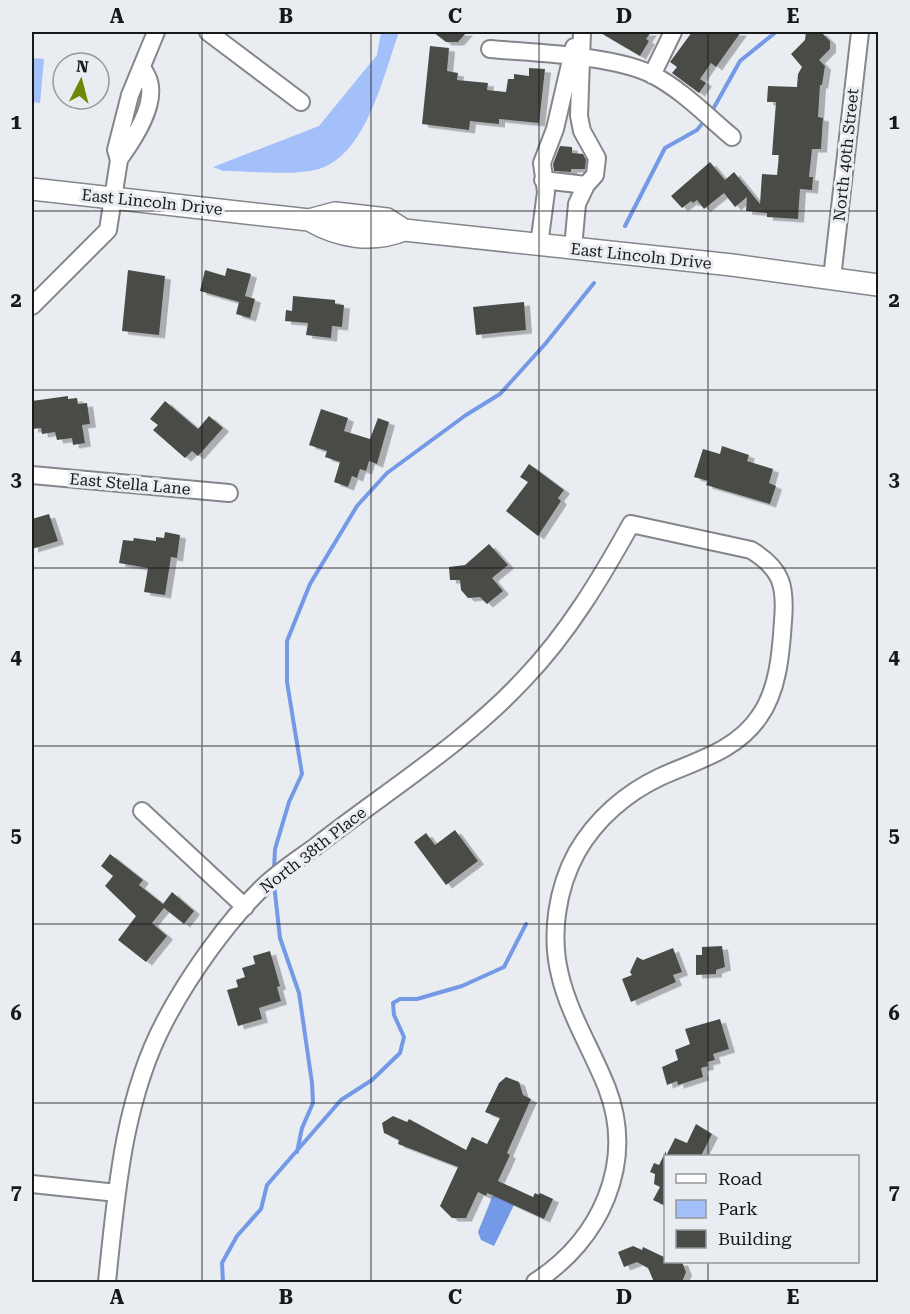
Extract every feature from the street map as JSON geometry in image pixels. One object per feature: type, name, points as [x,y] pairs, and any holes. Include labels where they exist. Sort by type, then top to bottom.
[{"type":"main road","name":"East Lincoln Drive","points":[[32,189],[309,219],[331,232],[384,238],[404,230],[879,285]]},
{"type":"street","points":[[32,306],[108,230],[118,167],[116,150],[130,95],[143,69],[156,32]]},
{"type":"street","points":[[208,32],[301,102]]},
{"type":"street","points":[[539,245],[546,192],[542,163],[576,57],[581,32]]},
{"type":"street","points":[[652,75],[673,32]]},
{"type":"street","name":"North 40th Street","points":[[832,278],[860,32]]},
{"type":"street","points":[[490,49],[576,57],[652,75],[692,103],[726,132]]},
{"type":"street","points":[[573,248],[577,204],[586,185],[595,175],[597,158],[582,131],[576,57]]},
{"type":"street","points":[[118,167],[139,124],[158,113],[160,97],[150,84],[143,69]]},
{"type":"street","points":[[543,180],[586,185]]},
{"type":"street","name":"East Stella Lane","points":[[32,475],[229,493]]},
{"type":"street","name":"North 38th Place","points":[[107,1282],[117,1193],[138,1087],[165,1020],[197,971],[262,888],[432,759],[525,679],[554,644],[599,581],[631,524],[751,550],[768,560],[779,574],[785,597],[782,637],[771,695],[759,717],[721,751],[629,794],[604,816],[577,852],[562,887],[556,929],[559,974],[608,1090],[616,1122],[618,1148],[608,1197],[592,1229],[573,1251],[535,1282]]},
{"type":"street","points":[[142,811],[245,908]]},
{"type":"street","points":[[32,1184],[117,1193]]},
{"type":"green space","points":[[381,32],[399,32],[369,115],[358,136],[345,153],[329,165],[310,171],[278,173],[223,171],[213,167],[319,126],[377,55]]},
{"type":"green space","points":[[32,58],[44,59],[40,103],[32,102]]},
{"type":"shaded area","points":[[493,1195],[514,1205],[494,1246],[481,1240],[478,1232]]},
{"type":"building","points":[[433,32],[467,32],[458,42],[446,42]]},
{"type":"building","points":[[599,32],[651,32],[646,39],[649,41],[640,56]]},
{"type":"building","points":[[692,32],[741,32],[716,67],[711,63],[700,79],[706,83],[699,93],[672,73],[677,67],[670,62]]},
{"type":"building","points":[[806,32],[821,32],[830,41],[830,49],[819,60],[825,66],[822,85],[820,85],[818,117],[823,118],[821,149],[812,149],[809,177],[813,177],[812,190],[800,189],[798,219],[767,217],[767,213],[746,211],[747,197],[735,207],[724,193],[704,209],[697,200],[693,203],[691,201],[682,208],[671,196],[710,162],[725,180],[734,172],[760,204],[762,174],[777,175],[779,155],[772,155],[776,102],[767,102],[768,86],[797,87],[798,74],[802,67],[791,54],[805,40]]},
{"type":"building","points":[[430,46],[449,48],[447,71],[458,73],[457,80],[488,83],[487,90],[506,92],[508,79],[514,79],[514,74],[529,76],[529,68],[545,69],[539,123],[499,119],[499,124],[470,121],[469,130],[422,124]]},
{"type":"building","points":[[560,146],[572,147],[572,153],[583,154],[586,160],[585,169],[571,169],[571,172],[554,171],[553,164]]},
{"type":"building","points":[[227,268],[251,274],[245,296],[255,299],[250,318],[236,314],[239,302],[200,291],[205,270],[225,276]]},
{"type":"building","points":[[128,270],[165,276],[159,335],[122,331]]},
{"type":"building","points":[[293,296],[335,300],[335,304],[344,305],[342,327],[332,326],[331,338],[306,335],[308,323],[285,321],[286,310],[292,311]]},
{"type":"building","points":[[524,302],[526,330],[476,335],[473,307]]},
{"type":"building","points":[[68,396],[68,399],[77,398],[78,404],[87,403],[90,424],[82,425],[85,443],[73,445],[72,438],[57,440],[55,432],[42,434],[41,428],[32,429],[32,401]]},
{"type":"building","points":[[165,401],[198,429],[209,416],[223,428],[198,456],[192,451],[185,458],[153,430],[158,425],[150,419]]},
{"type":"building","points":[[321,409],[348,418],[344,431],[370,439],[378,418],[389,422],[377,464],[369,461],[366,471],[360,469],[357,478],[352,476],[348,487],[334,482],[340,462],[325,457],[327,451],[309,445]]},
{"type":"building","points":[[722,446],[749,455],[747,461],[773,469],[769,483],[776,486],[770,504],[706,485],[708,481],[694,477],[703,449],[720,454]]},
{"type":"building","points":[[529,464],[564,490],[558,498],[561,501],[538,536],[506,511],[528,482],[520,477]]},
{"type":"building","points":[[49,514],[58,541],[32,549],[32,519]]},
{"type":"building","points":[[165,532],[180,535],[177,558],[171,557],[165,595],[144,592],[148,568],[119,563],[123,540],[133,541],[134,538],[156,541],[156,537],[164,538]]},
{"type":"building","points":[[489,544],[508,565],[492,578],[503,591],[487,604],[480,597],[468,598],[461,590],[460,580],[450,580],[449,567],[465,565]]},
{"type":"building","points":[[455,830],[478,861],[446,885],[414,842],[426,833],[435,845]]},
{"type":"building","points":[[110,854],[143,880],[139,885],[163,904],[172,892],[194,911],[184,924],[164,908],[152,923],[167,936],[146,962],[118,940],[136,916],[105,886],[113,876],[101,866]]},
{"type":"building","points":[[722,946],[725,967],[716,970],[716,974],[696,975],[696,955],[702,955],[702,947]]},
{"type":"building","points":[[673,948],[682,972],[673,975],[676,982],[631,1002],[622,979],[632,975],[630,972],[637,957],[643,960]]},
{"type":"building","points":[[270,951],[280,986],[277,987],[281,1001],[259,1008],[262,1019],[238,1026],[227,990],[238,987],[236,980],[245,977],[242,968],[255,964],[253,956]]},
{"type":"building","points":[[720,1019],[729,1049],[713,1054],[715,1060],[707,1062],[708,1066],[701,1068],[703,1077],[678,1085],[677,1081],[667,1085],[662,1067],[678,1060],[675,1050],[690,1044],[685,1029]]},
{"type":"building","points":[[506,1077],[519,1082],[523,1095],[531,1099],[507,1153],[510,1155],[498,1181],[533,1197],[535,1193],[539,1195],[540,1193],[553,1199],[544,1219],[492,1195],[487,1193],[486,1196],[478,1192],[466,1218],[452,1218],[440,1206],[458,1167],[398,1144],[399,1140],[384,1133],[382,1123],[393,1116],[407,1122],[409,1119],[466,1150],[472,1137],[487,1144],[500,1118],[485,1112],[499,1083]]},
{"type":"building","points":[[696,1124],[712,1134],[702,1155],[666,1155],[675,1138],[687,1143]]},
{"type":"building","points":[[664,1155],[664,1205],[653,1200],[660,1187],[654,1184],[655,1174],[650,1172],[654,1163],[659,1165]]},
{"type":"building","points":[[633,1246],[642,1250],[643,1247],[664,1257],[664,1263],[682,1263],[686,1272],[682,1282],[654,1282],[648,1268],[637,1262],[624,1267],[618,1252]]},
{"type":"waterway","points":[[712,111],[740,61],[776,32]]},
{"type":"waterway","points":[[625,226],[665,148],[697,130],[705,120]]},
{"type":"waterway","points":[[274,870],[275,849],[289,802],[302,774],[287,682],[287,641],[310,584],[357,506],[387,473],[466,415],[500,394],[546,343],[594,283]]},
{"type":"waterway","points":[[274,884],[280,938],[299,993],[312,1083],[313,1103],[302,1128],[297,1152]]},
{"type":"waterway","points":[[223,1282],[222,1263],[237,1236],[261,1209],[267,1185],[341,1100],[372,1080],[400,1053],[404,1037],[394,1015],[393,1003],[400,999],[417,999],[462,986],[504,967],[526,924]]}]
